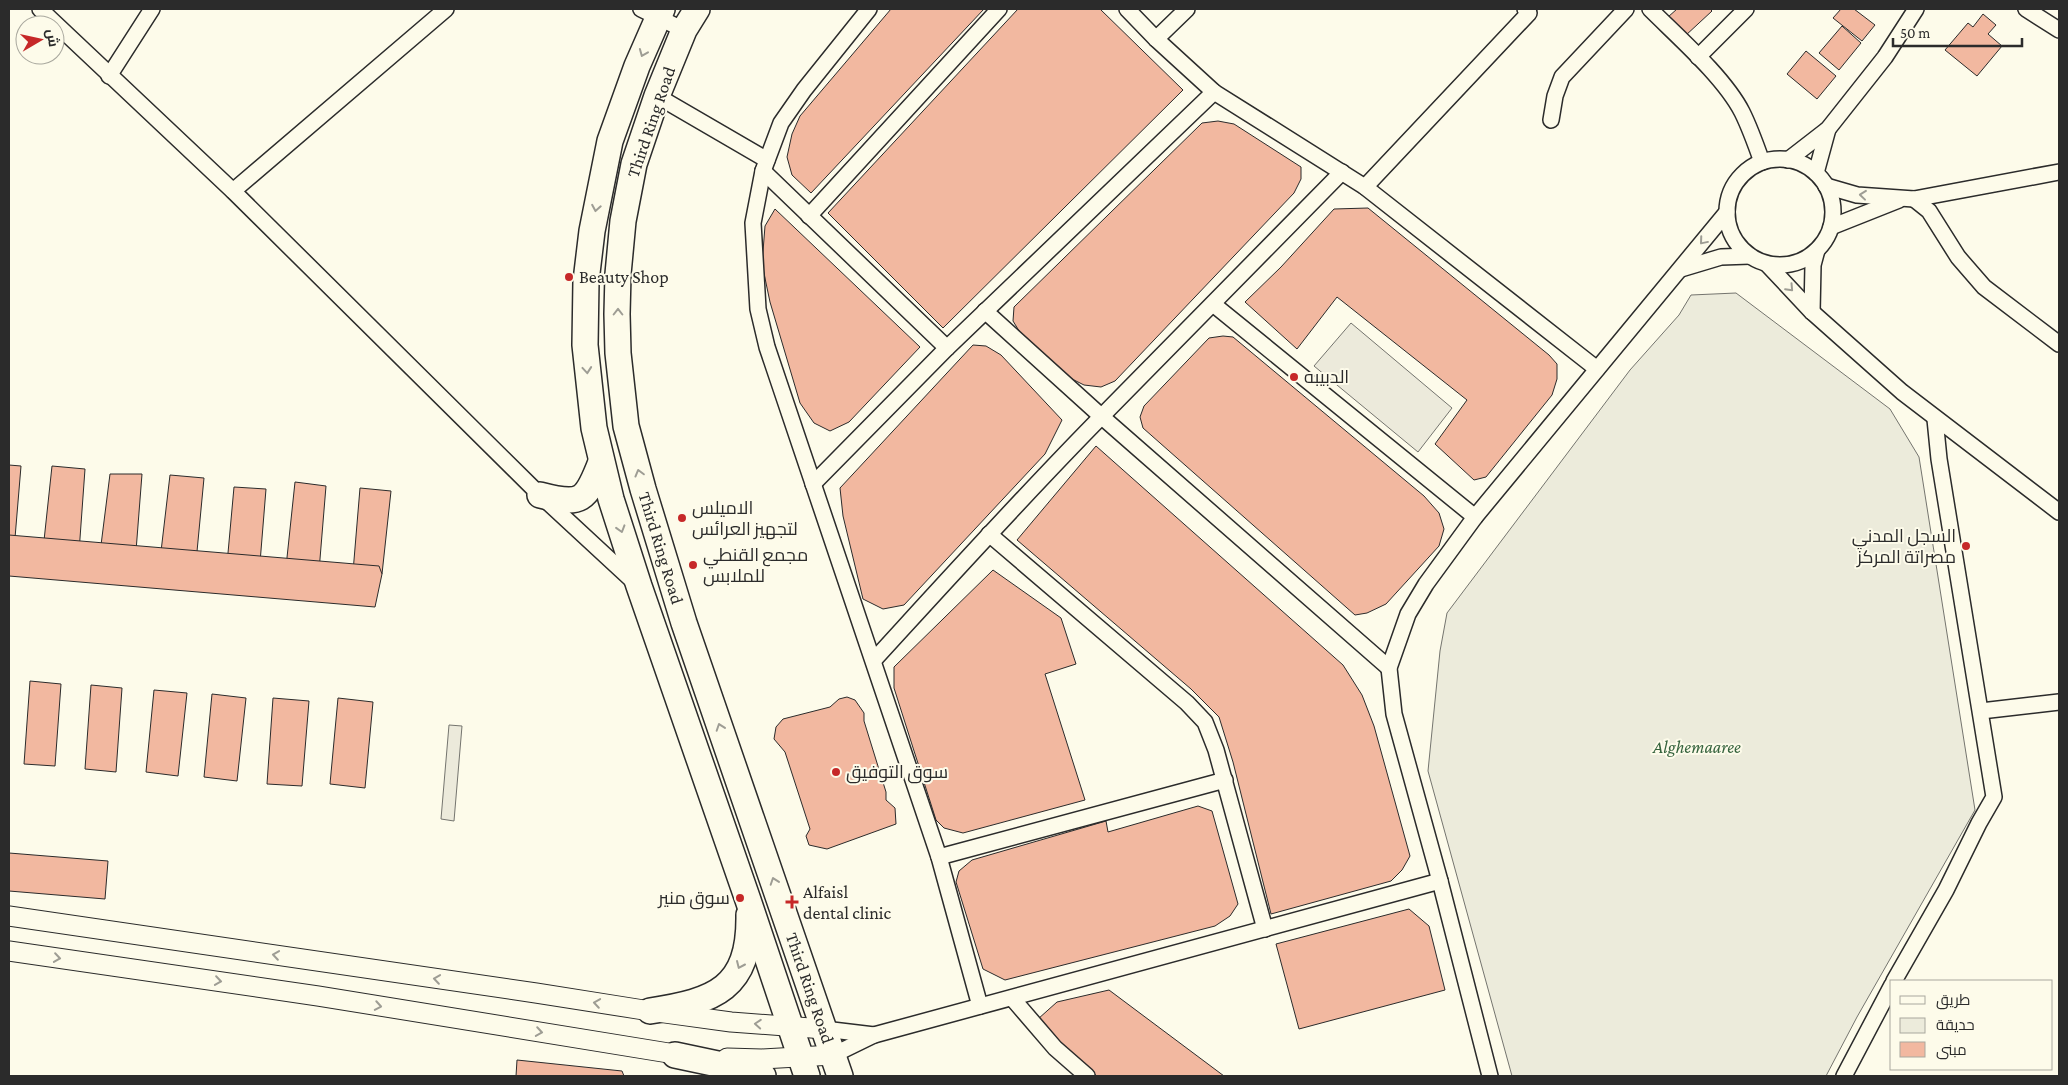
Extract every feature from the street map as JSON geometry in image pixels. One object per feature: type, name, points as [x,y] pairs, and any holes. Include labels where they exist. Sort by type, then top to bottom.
[{"type":"main road","name":"Third Ring Road","points":[[697,9],[684,30],[657,96],[634,164],[623,221],[618,274],[618,353],[626,426],[684,623],[836,1065]]},
{"type":"main road","name":"Third Ring Road","points":[[654,11],[610,141],[592,231],[586,281],[585,345],[594,428],[601,462],[639,586],[791,1026],[803,1067]]},
{"type":"main road","points":[[540,495],[576,500],[582,498],[591,488],[601,462]]},
{"type":"main road","points":[[650,1011],[683,1006],[704,1000],[719,992],[732,981],[742,965],[747,946],[749,926],[748,900]]},
{"type":"main road","points":[[675,1055],[746,1070],[763,1076]]},
{"type":"street","points":[[40,9],[109,76],[233,190],[540,495],[639,586]]},
{"type":"street","points":[[109,76],[152,9]]},
{"type":"street","points":[[233,190],[446,9]]},
{"type":"street","points":[[869,9],[804,90],[781,123],[765,165],[752,222],[758,309],[767,347],[939,857],[980,1006]]},
{"type":"street","points":[[809,216],[999,9]]},
{"type":"street","points":[[1127,9],[1156,39],[1214,92],[1365,187],[1597,369]]},
{"type":"street","points":[[1156,39],[1187,9]]},
{"type":"street","points":[[1551,120],[1555,96],[1562,77],[1626,9]]},
{"type":"street","points":[[1650,9],[1698,57],[1741,110],[1762,162]]},
{"type":"street","points":[[1698,57],[1746,9]]},
{"type":"street","points":[[1788,160],[1828,129],[1885,57],[1916,9]]},
{"type":"street","points":[[2026,9],[2059,30]]},
{"type":"street","points":[[1365,187],[1529,10]]},
{"type":"street","points":[[654,11],[684,30]]},
{"type":"street","points":[[813,484],[947,348],[1214,92]]},
{"type":"street","points":[[657,96],[765,165],[809,216],[947,348]]},
{"type":"street","points":[[1816,173],[1828,129]]},
{"type":"street","points":[[1812,312],[1813,265],[1817,250],[1831,227],[1832,201],[1826,186],[1816,173],[1802,164],[1776,159],[1762,162],[1748,170],[1736,181],[1729,196],[1727,212],[1729,228],[1737,244],[1750,256],[1767,264],[1812,312],[1859,355],[1935,419],[2059,512]]},
{"type":"street","points":[[874,660],[989,534],[1101,416],[1342,172]]},
{"type":"street","points":[[1826,186],[1857,195],[1908,198],[2056,176]]},
{"type":"street","points":[[1831,227],[1908,198]]},
{"type":"street","points":[[1908,198],[1929,211],[1958,257],[1984,287],[2059,344]]},
{"type":"street","points":[[1490,1076],[1394,714],[1390,668],[1408,614],[1426,584],[1475,516],[1727,212]]},
{"type":"street","points":[[1767,264],[1785,265],[1802,260],[1817,250]]},
{"type":"street","points":[[1679,269],[1721,257],[1750,256]]},
{"type":"street","points":[[1213,304],[1475,516]]},
{"type":"street","points":[[985,311],[1101,416],[1390,668]]},
{"type":"street","points":[[1895,980],[1946,890],[1994,797],[1938,459],[1935,419]]},
{"type":"street","points":[[989,534],[1205,722],[1225,780],[1265,929]]},
{"type":"street","points":[[1981,711],[2059,702]]},
{"type":"street","points":[[939,857],[1225,780]]},
{"type":"street","points":[[9,916],[650,1011],[731,1022],[874,1035],[1440,882]]},
{"type":"street","points":[[9,951],[318,996],[675,1055],[762,1059],[803,1067],[836,1065],[874,1035]]},
{"type":"street","points":[[1844,1076],[1890,989]]},
{"type":"street","points":[[1012,998],[1055,1048],[1087,1076]]},
{"type":"green space","name":"Alghemaaree","points":[[1736,293],[1890,409],[1919,457],[1975,810],[1857,1017],[1826,1076],[1512,1076],[1428,771],[1440,651],[1447,613],[1630,370],[1679,315],[1691,295]]},
{"type":"shaded area","points":[[1351,323],[1452,408],[1418,452],[1314,366]]},
{"type":"shaded area","points":[[449,725],[462,726],[454,821],[441,819]]},
{"type":"building","points":[[891,9],[984,9],[811,193],[792,175],[787,157],[792,134],[800,116]]},
{"type":"building","points":[[1018,9],[1100,9],[1183,90],[943,328],[828,213]]},
{"type":"building","points":[[1677,9],[1710,9],[1712,11],[1685,36],[1668,17]]},
{"type":"building","points":[[1841,9],[1854,9],[1875,25],[1862,41],[1833,18]]},
{"type":"building","points":[[1983,14],[1996,25],[1988,34],[2002,46],[1977,76],[1945,50],[1968,23],[1973,27]]},
{"type":"building","points":[[1842,26],[1861,43],[1839,70],[1819,53]]},
{"type":"building","points":[[1806,51],[1836,76],[1817,99],[1787,74]]},
{"type":"building","points":[[1218,121],[1234,124],[1301,167],[1301,179],[1294,193],[1115,381],[1101,387],[1084,385],[1072,379],[1021,334],[1013,321],[1014,307],[1202,123]]},
{"type":"building","points":[[1368,208],[1549,355],[1557,364],[1557,379],[1552,395],[1486,477],[1474,480],[1435,444],[1467,400],[1337,297],[1297,349],[1245,302],[1281,267],[1334,209]]},
{"type":"building","points":[[775,209],[920,347],[849,422],[830,431],[814,423],[800,403],[770,302],[762,264],[765,226]]},
{"type":"building","points":[[1233,337],[1424,496],[1439,513],[1444,529],[1439,546],[1386,604],[1367,613],[1355,615],[1143,428],[1140,417],[1144,406],[1209,338]]},
{"type":"building","points":[[973,345],[986,346],[1001,355],[1062,420],[1045,454],[904,605],[883,609],[863,599],[843,516],[840,488]]},
{"type":"building","points":[[1096,446],[1343,665],[1362,695],[1374,726],[1410,856],[1402,870],[1391,881],[1271,914],[1233,762],[1219,717],[1191,689],[1017,540]]},
{"type":"building","points":[[9,465],[21,466],[14,550],[9,549]]},
{"type":"building","points":[[52,466],[85,469],[79,552],[43,550]]},
{"type":"building","points":[[110,474],[142,474],[135,564],[99,561]]},
{"type":"building","points":[[170,475],[204,478],[196,562],[160,560]]},
{"type":"building","points":[[295,482],[326,486],[319,571],[286,567]]},
{"type":"building","points":[[234,487],[266,489],[259,575],[226,575]]},
{"type":"building","points":[[360,488],[391,491],[382,574],[353,572]]},
{"type":"building","points":[[9,535],[379,566],[382,574],[375,607],[9,576]]},
{"type":"building","points":[[993,570],[1061,618],[1076,664],[1045,674],[1085,800],[963,833],[944,828],[936,820],[894,688],[894,667]]},
{"type":"building","points":[[30,681],[61,684],[55,766],[24,764]]},
{"type":"building","points":[[91,685],[122,688],[116,772],[85,769]]},
{"type":"building","points":[[154,690],[187,693],[178,776],[146,772]]},
{"type":"building","points":[[212,694],[246,698],[237,781],[204,777]]},
{"type":"building","name":"سوق التوفيق","points":[[847,697],[855,700],[864,713],[864,721],[886,792],[886,800],[895,808],[896,824],[827,849],[809,845],[806,836],[810,829],[785,752],[774,739],[776,727],[783,719],[830,707],[839,699]]},
{"type":"building","points":[[273,698],[309,701],[302,786],[267,784]]},
{"type":"building","points":[[338,698],[373,702],[365,788],[330,784]]},
{"type":"building","points":[[1198,806],[1212,811],[1238,904],[1230,916],[1215,926],[1005,980],[983,969],[956,882],[959,871],[972,860],[1106,821],[1108,832]]},
{"type":"building","points":[[9,853],[108,861],[105,899],[9,891]]},
{"type":"building","points":[[1409,909],[1429,926],[1445,990],[1299,1029],[1276,944]]},
{"type":"building","points":[[1109,990],[1224,1076],[1097,1076],[1084,1067],[1038,1019],[1057,1002]]},
{"type":"building","points":[[517,1060],[622,1071],[624,1076],[516,1076]]},
{"type":"place","name":"Beauty Shop","points":[[569,277]]},
{"type":"place","name":"الدبيبه","points":[[1294,377]]},
{"type":"place","name":"الاميلس لتجهيز العرائس","points":[[682,518]]},
{"type":"place","name":"السجل المدني مصراتة المركز","points":[[1966,546]]},
{"type":"place","name":"مجمع القنطي للملابس","points":[[693,565]]},
{"type":"place","name":"سوق التوفيق","points":[[836,772]]},
{"type":"place","name":"سوق منير","points":[[740,898]]},
{"type":"place","name":"Alfaisl dental clinic","points":[[792,902]]}]
